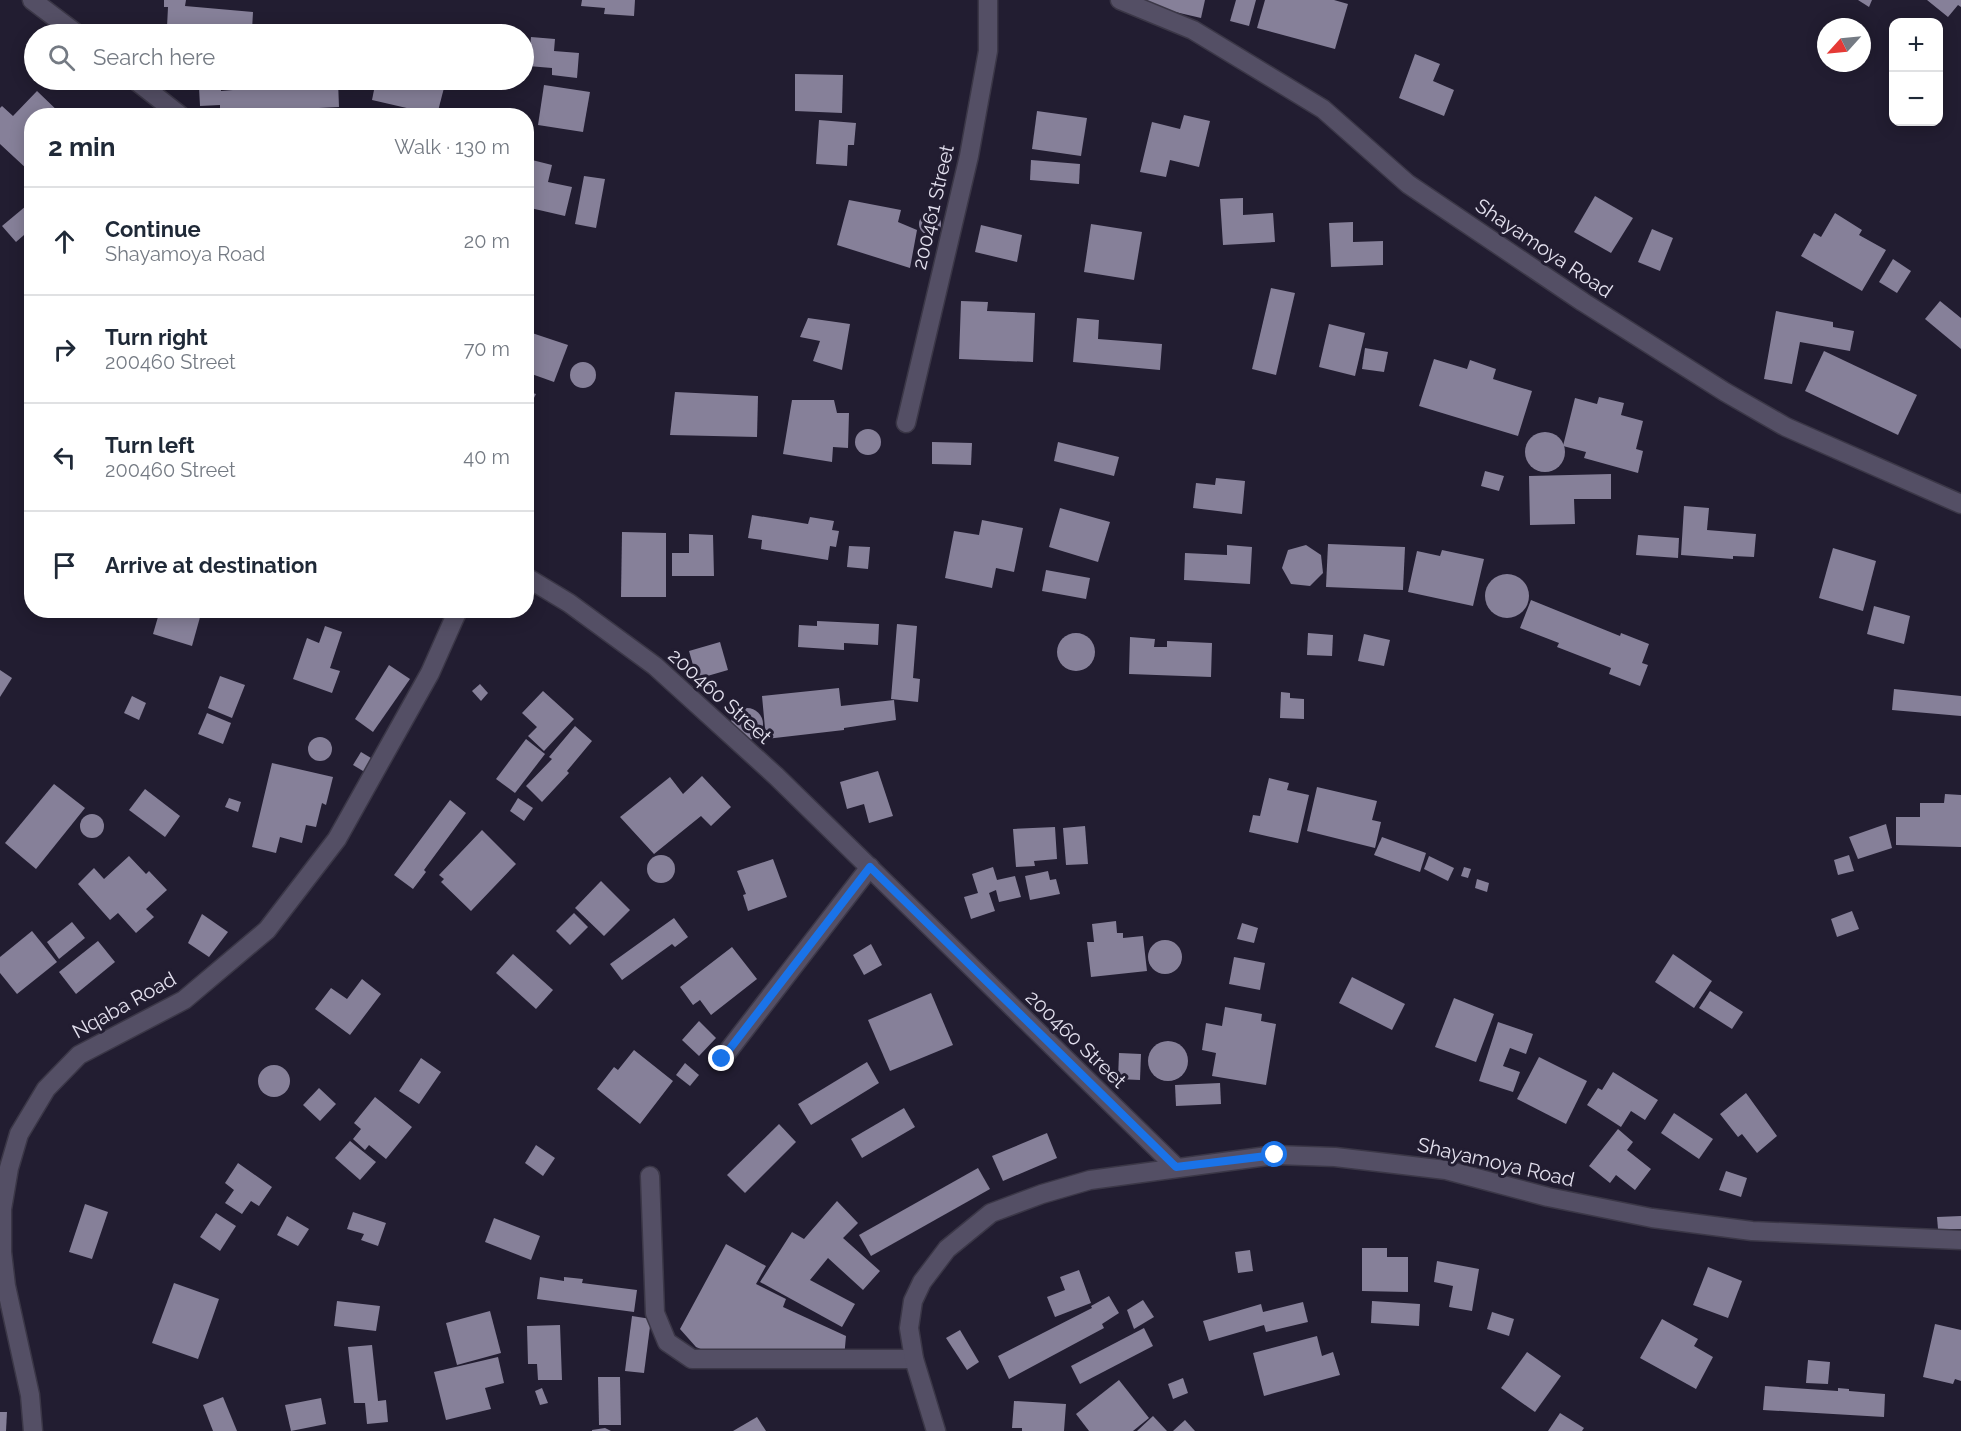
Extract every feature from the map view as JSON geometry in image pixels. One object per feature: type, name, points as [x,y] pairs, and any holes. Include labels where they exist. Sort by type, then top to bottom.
[{"type":"street","points":[[32,0],[63,24]]},
{"type":"street","name":"200461 Street","points":[[906,423],[969,156],[988,51],[988,0]]},
{"type":"street","name":"Shayamoya Road","points":[[1120,0],[1193,30],[1323,109],[1408,184],[1583,302],[1725,392],[1786,427],[1961,504]]},
{"type":"street","points":[[148,90],[171,108]]},
{"type":"street","name":"200460 Street","points":[[534,582],[569,603],[655,666],[776,776],[1176,1167]]},
{"type":"street","name":"Nqaba Road","points":[[33,1431],[30,1395],[6,1286],[2,1252],[1,1209],[19,1134],[46,1089],[79,1055],[184,1000],[267,930],[337,839],[430,673],[454,618]]},
{"type":"street","points":[[722,1059],[870,867]]},
{"type":"street","name":"Shayamoya Road","points":[[936,1431],[914,1359],[909,1328],[912,1301],[935,1261],[974,1225],[991,1214],[1071,1186],[1176,1167],[1275,1155],[1335,1157],[1446,1170],[1548,1197],[1652,1218],[1752,1231],[1961,1240]]},
{"type":"street","points":[[650,1176],[655,1313],[667,1341],[692,1359],[914,1359]]},
{"type":"building","points":[[164,0],[186,0],[185,6],[253,12],[252,24],[167,24],[168,7],[164,7]]},
{"type":"building","points":[[582,0],[635,0],[634,16],[604,14],[605,8],[581,6]]},
{"type":"building","points":[[1137,0],[1205,0],[1201,18],[1137,3]]},
{"type":"building","points":[[1236,0],[1256,0],[1249,26],[1230,21]]},
{"type":"building","points":[[1265,0],[1334,0],[1348,4],[1335,49],[1257,28]]},
{"type":"building","points":[[1858,0],[1872,0],[1869,7]]},
{"type":"building","points":[[1927,0],[1961,0],[1961,7],[1958,5],[1948,17]]},
{"type":"building","points":[[534,37],[555,39],[554,51],[579,53],[577,78],[552,75],[552,68],[534,66]]},
{"type":"building","points":[[1415,54],[1440,64],[1433,81],[1454,90],[1444,116],[1399,98]]},
{"type":"building","points":[[795,74],[843,75],[842,113],[795,111]]},
{"type":"building","points":[[544,85],[590,92],[583,132],[538,125]]},
{"type":"building","points":[[199,90],[338,90],[339,107],[220,108],[220,105],[200,106]]},
{"type":"building","points":[[374,90],[443,90],[439,108],[407,108],[372,100]]},
{"type":"building","points":[[37,91],[55,108],[24,108],[24,166],[0,144],[0,108],[2,106],[13,116]]},
{"type":"building","points":[[1037,111],[1087,118],[1081,156],[1032,149]]},
{"type":"building","points":[[1184,115],[1210,121],[1199,167],[1170,160],[1166,177],[1140,172],[1152,122],[1180,129]]},
{"type":"building","points":[[819,120],[856,123],[854,145],[848,145],[847,166],[816,164]]},
{"type":"building","points":[[534,160],[552,165],[548,182],[572,187],[565,216],[534,209]]},
{"type":"building","points":[[1031,160],[1080,164],[1079,184],[1030,180]]},
{"type":"building","points":[[584,176],[605,179],[596,228],[575,224]]},
{"type":"building","points":[[1595,196],[1633,218],[1611,253],[1574,232]]},
{"type":"building","points":[[1243,198],[1243,215],[1273,213],[1275,242],[1223,245],[1220,199]]},
{"type":"building","points":[[849,200],[901,210],[898,222],[917,230],[910,268],[837,245]]},
{"type":"building","points":[[24,208],[24,235],[16,242],[2,226]]},
{"type":"building","points":[[926,213],[934,213],[941,220],[941,228],[934,235],[926,235],[919,228],[919,220]]},
{"type":"building","points":[[1835,213],[1862,230],[1859,235],[1886,250],[1862,291],[1801,256],[1814,233],[1821,237]]},
{"type":"building","points":[[1353,222],[1353,242],[1383,241],[1383,265],[1331,267],[1329,223]]},
{"type":"building","points":[[1091,224],[1142,232],[1134,280],[1084,272]]},
{"type":"building","points":[[981,225],[1022,235],[1017,262],[975,252]]},
{"type":"building","points":[[1652,229],[1673,238],[1660,271],[1638,262]]},
{"type":"building","points":[[1893,259],[1911,271],[1897,293],[1879,282]]},
{"type":"building","points":[[1271,288],[1295,293],[1276,375],[1252,369]]},
{"type":"building","points":[[961,301],[988,302],[987,311],[1035,313],[1033,362],[959,359]]},
{"type":"building","points":[[1940,301],[1961,318],[1961,349],[1925,319]]},
{"type":"building","points":[[1776,311],[1833,322],[1833,327],[1854,331],[1850,351],[1800,342],[1792,384],[1764,379]]},
{"type":"building","points":[[808,318],[850,324],[842,370],[813,361],[820,341],[800,337]]},
{"type":"building","points":[[1077,318],[1099,320],[1098,339],[1162,344],[1160,370],[1073,362]]},
{"type":"building","points":[[1329,324],[1365,333],[1355,376],[1319,367]]},
{"type":"building","points":[[534,334],[568,345],[554,382],[534,375]]},
{"type":"building","points":[[1365,348],[1388,352],[1384,372],[1362,369]]},
{"type":"building","points":[[1824,351],[1917,395],[1898,435],[1805,391]]},
{"type":"building","points":[[1434,359],[1467,369],[1470,360],[1496,369],[1493,379],[1532,391],[1518,436],[1419,406]]},
{"type":"building","points":[[583,362],[592,366],[596,375],[592,384],[583,388],[574,384],[570,375],[574,366]]},
{"type":"building","points":[[675,392],[758,396],[757,437],[670,435]]},
{"type":"building","points":[[1599,397],[1624,403],[1621,415],[1643,421],[1636,449],[1643,451],[1638,473],[1584,458],[1586,452],[1563,446],[1575,398],[1597,404]]},
{"type":"building","points":[[792,400],[834,400],[837,413],[849,413],[848,448],[833,447],[832,462],[783,454]]},
{"type":"building","points":[[868,429],[878,432],[881,442],[878,452],[868,455],[858,452],[855,442],[858,432]]},
{"type":"building","points":[[1545,432],[1559,438],[1565,452],[1559,466],[1545,472],[1531,466],[1525,452],[1531,438]]},
{"type":"building","points":[[932,442],[972,443],[971,465],[932,464]]},
{"type":"building","points":[[1058,442],[1119,457],[1114,476],[1054,461]]},
{"type":"building","points":[[1485,471],[1504,476],[1499,491],[1481,486]]},
{"type":"building","points":[[1611,474],[1611,499],[1574,499],[1575,524],[1530,525],[1529,476]]},
{"type":"building","points":[[1216,478],[1245,481],[1242,514],[1193,508],[1196,483],[1215,485]]},
{"type":"building","points":[[1684,506],[1709,508],[1707,530],[1756,534],[1754,557],[1733,556],[1733,559],[1681,555]]},
{"type":"building","points":[[1060,508],[1110,522],[1098,562],[1049,547]]},
{"type":"building","points":[[752,515],[808,524],[810,517],[834,521],[832,530],[839,531],[836,547],[830,546],[828,560],[761,549],[762,540],[748,538]]},
{"type":"building","points":[[982,520],[1023,528],[1014,572],[996,568],[992,588],[945,578],[954,531],[979,535]]},
{"type":"building","points":[[622,532],[666,533],[666,597],[621,597]]},
{"type":"building","points":[[689,534],[713,535],[714,576],[672,576],[672,553],[689,553]]},
{"type":"building","points":[[1638,535],[1679,538],[1678,558],[1636,555]]},
{"type":"building","points":[[1328,544],[1405,547],[1403,590],[1326,587]]},
{"type":"building","points":[[1227,545],[1252,547],[1250,584],[1184,580],[1185,553],[1227,555]]},
{"type":"building","points":[[1306,545],[1321,555],[1323,573],[1310,586],[1291,584],[1282,568],[1288,550]]},
{"type":"building","points":[[849,546],[870,547],[868,569],[847,567]]},
{"type":"building","points":[[1833,548],[1876,561],[1863,611],[1819,598]]},
{"type":"building","points":[[1442,550],[1484,559],[1473,606],[1408,592],[1417,551],[1440,556]]},
{"type":"building","points":[[1046,570],[1090,578],[1086,599],[1042,591]]},
{"type":"building","points":[[1507,574],[1522,581],[1529,596],[1522,611],[1507,618],[1492,611],[1485,596],[1492,581]]},
{"type":"building","points":[[1531,600],[1620,636],[1621,633],[1649,644],[1642,663],[1648,665],[1640,686],[1609,674],[1611,668],[1557,647],[1559,643],[1520,628]]},
{"type":"building","points":[[1874,606],[1910,616],[1904,644],[1867,634]]},
{"type":"building","points":[[158,618],[200,618],[192,646],[153,634]]},
{"type":"building","points":[[817,621],[879,624],[878,645],[844,643],[844,650],[798,647],[799,625],[817,626]]},
{"type":"building","points":[[897,624],[917,626],[913,678],[920,679],[918,702],[891,699]]},
{"type":"building","points":[[325,626],[342,632],[330,668],[340,671],[332,693],[293,679],[307,638],[319,643]]},
{"type":"building","points":[[1076,633],[1083,634],[1089,639],[1094,645],[1094,659],[1089,665],[1083,670],[1076,671],[1069,670],[1063,665],[1058,659],[1057,652],[1058,645],[1063,639],[1069,634]]},
{"type":"building","points":[[1308,633],[1333,635],[1332,656],[1307,655]]},
{"type":"building","points":[[1364,634],[1390,640],[1384,666],[1358,661]]},
{"type":"building","points":[[1130,637],[1155,639],[1154,647],[1167,647],[1167,641],[1212,643],[1211,677],[1129,674]]},
{"type":"building","points":[[720,642],[728,670],[697,679],[689,651]]},
{"type":"building","points":[[389,665],[410,679],[373,732],[355,719]]},
{"type":"building","points":[[0,670],[12,678],[0,697]]},
{"type":"building","points":[[220,676],[245,685],[232,718],[208,708]]},
{"type":"building","points":[[480,684],[488,693],[481,701],[472,691]]},
{"type":"building","points":[[839,688],[841,706],[894,700],[896,720],[844,728],[844,730],[766,739],[762,696]]},
{"type":"building","points":[[1894,689],[1961,696],[1961,716],[1892,710]]},
{"type":"building","points":[[543,691],[574,719],[544,751],[528,736],[537,727],[522,713]]},
{"type":"building","points":[[1281,692],[1290,693],[1290,698],[1304,699],[1304,719],[1280,718]]},
{"type":"building","points":[[132,696],[146,703],[139,720],[124,713]]},
{"type":"building","points":[[747,708],[758,713],[763,724],[758,735],[747,740],[736,735],[731,724],[736,713]]},
{"type":"building","points":[[207,713],[231,723],[223,744],[198,734]]},
{"type":"building","points":[[575,726],[592,741],[567,771],[569,773],[542,802],[526,786],[552,759],[549,757]]},
{"type":"building","points":[[320,737],[329,740],[332,749],[329,758],[320,761],[311,758],[308,749],[311,740]]},
{"type":"building","points":[[526,739],[545,754],[515,793],[496,779]]},
{"type":"building","points":[[361,752],[376,761],[368,774],[353,765]]},
{"type":"building","points":[[272,763],[333,777],[326,805],[322,803],[316,827],[306,825],[302,843],[280,837],[276,853],[252,847]]},
{"type":"building","points":[[878,771],[893,816],[869,823],[864,804],[847,809],[840,782]]},
{"type":"building","points":[[702,776],[731,807],[711,826],[701,816],[654,854],[620,817],[670,777],[683,794]]},
{"type":"building","points":[[1269,778],[1289,783],[1287,790],[1309,795],[1298,843],[1249,832],[1253,815],[1260,816]]},
{"type":"building","points":[[54,784],[85,808],[36,869],[5,843]]},
{"type":"building","points":[[1317,787],[1377,801],[1372,820],[1381,822],[1375,848],[1307,831]]},
{"type":"building","points":[[145,789],[180,816],[165,837],[129,810]]},
{"type":"building","points":[[1945,794],[1961,795],[1961,847],[1896,845],[1896,817],[1920,817],[1920,803],[1944,803]]},
{"type":"building","points":[[229,798],[241,802],[238,812],[225,807]]},
{"type":"building","points":[[518,798],[533,808],[524,821],[510,811]]},
{"type":"building","points":[[450,800],[466,813],[424,870],[426,872],[413,889],[394,875]]},
{"type":"building","points":[[92,814],[100,818],[104,826],[100,834],[92,838],[84,834],[80,826],[84,818]]},
{"type":"building","points":[[1886,824],[1892,848],[1858,859],[1849,837]]},
{"type":"building","points":[[1085,826],[1088,864],[1066,865],[1063,828]]},
{"type":"building","points":[[1055,827],[1057,859],[1034,861],[1035,866],[1016,867],[1013,829]]},
{"type":"building","points":[[482,830],[516,864],[471,911],[441,882],[444,879],[439,875]]},
{"type":"building","points":[[1382,837],[1426,853],[1420,872],[1374,855]]},
{"type":"building","points":[[661,855],[671,859],[675,869],[671,879],[661,883],[651,879],[647,869],[651,859]]},
{"type":"building","points":[[1849,855],[1854,871],[1838,875],[1834,860]]},
{"type":"building","points":[[129,856],[146,874],[149,871],[167,890],[146,909],[154,917],[136,933],[118,913],[110,920],[78,884],[94,868],[104,879]]},
{"type":"building","points":[[1429,856],[1454,868],[1448,881],[1424,869]]},
{"type":"building","points":[[773,859],[787,897],[748,911],[743,895],[746,894],[737,871]]},
{"type":"building","points":[[993,867],[997,880],[1015,876],[1021,897],[999,902],[996,890],[989,893],[995,911],[971,919],[964,897],[978,893],[972,874]]},
{"type":"building","points":[[1464,867],[1471,869],[1468,878],[1461,876]]},
{"type":"building","points":[[1048,871],[1050,880],[1056,879],[1060,894],[1030,900],[1025,876]]},
{"type":"building","points":[[1477,879],[1489,883],[1487,892],[1475,888]]},
{"type":"building","points":[[601,881],[630,910],[604,936],[575,908]]},
{"type":"building","points":[[1852,911],[1859,929],[1837,937],[1831,919]]},
{"type":"building","points":[[574,913],[588,927],[570,945],[556,931]]},
{"type":"building","points":[[202,914],[228,932],[209,957],[188,943]]},
{"type":"building","points":[[674,918],[688,937],[675,947],[672,944],[622,980],[610,964]]},
{"type":"building","points":[[1116,921],[1117,933],[1123,933],[1123,938],[1143,936],[1147,971],[1091,977],[1087,942],[1094,942],[1092,924]]},
{"type":"building","points":[[72,922],[85,938],[59,959],[47,942]]},
{"type":"building","points":[[1242,923],[1258,928],[1254,943],[1237,939]]},
{"type":"building","points":[[32,931],[57,962],[17,994],[0,973],[0,957]]},
{"type":"building","points":[[1165,940],[1177,945],[1182,957],[1177,969],[1165,974],[1153,969],[1148,957],[1153,945]]},
{"type":"building","points":[[98,941],[115,962],[76,994],[59,972]]},
{"type":"building","points":[[871,944],[882,965],[864,975],[853,955]]},
{"type":"building","points":[[732,947],[757,979],[711,1015],[700,1000],[693,1005],[680,987]]},
{"type":"building","points":[[513,954],[553,990],[536,1009],[496,973]]},
{"type":"building","points":[[1673,954],[1712,981],[1694,1008],[1655,982]]},
{"type":"building","points":[[1234,957],[1265,963],[1260,990],[1229,984]]},
{"type":"building","points":[[1352,977],[1405,1004],[1392,1030],[1339,1003]]},
{"type":"building","points":[[362,979],[381,994],[350,1035],[315,1009],[331,988],[347,999]]},
{"type":"building","points":[[1710,991],[1743,1012],[1732,1029],[1699,1008]]},
{"type":"building","points":[[931,993],[953,1045],[890,1071],[868,1020]]},
{"type":"building","points":[[1454,998],[1494,1014],[1476,1062],[1435,1047]]},
{"type":"building","points":[[1225,1007],[1262,1014],[1261,1021],[1276,1024],[1266,1085],[1212,1076],[1216,1053],[1202,1050],[1206,1023],[1222,1026]]},
{"type":"building","points":[[699,1021],[716,1038],[699,1056],[682,1040]]},
{"type":"building","points":[[1498,1022],[1533,1034],[1526,1054],[1510,1048],[1503,1066],[1520,1072],[1513,1092],[1479,1081]]},
{"type":"building","points":[[1168,1041],[1182,1047],[1188,1061],[1182,1075],[1168,1081],[1154,1075],[1148,1061],[1154,1047]]},
{"type":"building","points":[[634,1050],[673,1081],[640,1124],[597,1089],[614,1067],[618,1070]]},
{"type":"building","points":[[1119,1053],[1141,1054],[1140,1080],[1118,1079]]},
{"type":"building","points":[[1539,1057],[1587,1081],[1566,1124],[1517,1099]]},
{"type":"building","points":[[421,1058],[441,1072],[419,1104],[399,1091]]},
{"type":"building","points":[[867,1062],[879,1083],[811,1125],[798,1104]]},
{"type":"building","points":[[685,1063],[699,1075],[690,1086],[676,1075]]},
{"type":"building","points":[[274,1065],[286,1069],[290,1081],[286,1093],[274,1097],[262,1093],[258,1081],[262,1069]]},
{"type":"building","points":[[1613,1072],[1658,1100],[1645,1120],[1631,1111],[1621,1127],[1587,1105],[1598,1088],[1602,1090]]},
{"type":"building","points":[[1220,1083],[1221,1104],[1176,1106],[1175,1085]]},
{"type":"building","points":[[319,1088],[336,1104],[320,1121],[303,1105]]},
{"type":"building","points":[[1746,1093],[1777,1136],[1757,1153],[1742,1134],[1738,1137],[1720,1114]]},
{"type":"building","points":[[375,1097],[412,1127],[386,1159],[369,1145],[365,1150],[353,1139],[361,1129],[354,1123]]},
{"type":"building","points":[[904,1108],[915,1127],[862,1158],[851,1139]]},
{"type":"building","points":[[1674,1113],[1713,1139],[1699,1159],[1661,1133]]},
{"type":"building","points":[[779,1124],[796,1142],[745,1193],[727,1175]]},
{"type":"building","points":[[1618,1129],[1633,1142],[1627,1150],[1651,1169],[1635,1190],[1616,1175],[1610,1183],[1589,1166]]},
{"type":"building","points":[[1047,1133],[1057,1158],[1003,1181],[992,1156]]},
{"type":"building","points":[[350,1141],[376,1162],[360,1180],[335,1158]]},
{"type":"building","points":[[536,1145],[555,1158],[543,1176],[525,1163]]},
{"type":"building","points":[[238,1163],[272,1187],[259,1206],[251,1201],[242,1214],[225,1203],[234,1190],[225,1183]]},
{"type":"building","points":[[978,1168],[990,1189],[871,1256],[859,1235]]},
{"type":"building","points":[[1726,1171],[1747,1178],[1741,1197],[1719,1190]]},
{"type":"building","points":[[837,1201],[858,1223],[843,1238],[880,1271],[863,1290],[828,1258],[810,1280],[855,1304],[842,1327],[760,1282],[792,1232],[804,1239]]},
{"type":"building","points":[[85,1204],[108,1212],[92,1259],[69,1252]]},
{"type":"building","points":[[353,1212],[386,1223],[378,1246],[361,1240],[364,1234],[347,1229]]},
{"type":"building","points":[[216,1213],[236,1226],[220,1251],[200,1237]]},
{"type":"building","points":[[287,1216],[309,1229],[298,1246],[277,1235]]},
{"type":"building","points":[[1961,1216],[1961,1229],[1938,1229],[1937,1217]]},
{"type":"building","points":[[494,1218],[540,1236],[531,1260],[485,1242]]},
{"type":"building","points":[[726,1244],[766,1266],[756,1284],[786,1299],[783,1307],[846,1336],[844,1358],[719,1357],[696,1347],[680,1329]]},
{"type":"building","points":[[1362,1248],[1387,1248],[1387,1257],[1408,1257],[1408,1292],[1362,1291]]},
{"type":"building","points":[[1250,1250],[1253,1271],[1238,1273],[1235,1252]]},
{"type":"building","points":[[1437,1261],[1479,1269],[1472,1311],[1449,1307],[1453,1286],[1434,1282]]},
{"type":"building","points":[[1708,1267],[1742,1281],[1728,1318],[1693,1305]]},
{"type":"building","points":[[1079,1270],[1091,1303],[1055,1317],[1047,1297],[1065,1290],[1060,1277]]},
{"type":"building","points":[[540,1277],[564,1281],[564,1277],[583,1279],[582,1283],[637,1290],[634,1312],[537,1299]]},
{"type":"building","points":[[174,1283],[219,1299],[198,1359],[152,1343]]},
{"type":"building","points":[[1109,1296],[1119,1313],[1102,1324],[1104,1328],[1009,1379],[998,1356],[1092,1308],[1091,1306]]},
{"type":"building","points":[[1143,1300],[1154,1317],[1134,1329],[1127,1310]]},
{"type":"building","points":[[337,1301],[380,1306],[376,1331],[334,1326]]},
{"type":"building","points":[[1372,1301],[1420,1304],[1419,1326],[1371,1323]]},
{"type":"building","points":[[1303,1302],[1308,1322],[1266,1332],[1264,1325],[1209,1341],[1203,1321],[1261,1304],[1263,1312]]},
{"type":"building","points":[[490,1311],[501,1353],[457,1365],[446,1323]]},
{"type":"building","points":[[1492,1312],[1514,1319],[1509,1336],[1487,1329]]},
{"type":"building","points":[[632,1316],[651,1319],[644,1373],[625,1371]]},
{"type":"building","points":[[1662,1319],[1698,1339],[1694,1346],[1713,1357],[1696,1389],[1640,1358]]},
{"type":"building","points":[[1935,1324],[1961,1330],[1961,1381],[1955,1379],[1953,1384],[1923,1377]]},
{"type":"building","points":[[560,1325],[562,1380],[538,1380],[537,1364],[528,1364],[527,1326]]},
{"type":"building","points":[[1144,1328],[1153,1346],[1080,1384],[1071,1366]]},
{"type":"building","points":[[960,1330],[979,1362],[967,1370],[946,1338]]},
{"type":"building","points":[[1317,1336],[1322,1356],[1333,1352],[1340,1375],[1264,1396],[1253,1353]]},
{"type":"building","points":[[372,1345],[378,1401],[386,1400],[388,1422],[367,1424],[365,1403],[354,1403],[348,1347]]},
{"type":"building","points":[[1527,1352],[1561,1376],[1535,1412],[1501,1388]]},
{"type":"building","points":[[498,1357],[504,1383],[485,1388],[491,1409],[446,1420],[434,1372]]},
{"type":"building","points":[[1808,1360],[1830,1362],[1828,1384],[1806,1383]]},
{"type":"building","points":[[598,1377],[620,1377],[621,1425],[599,1425]]},
{"type":"building","points":[[1183,1378],[1188,1393],[1173,1399],[1168,1384]]},
{"type":"building","points":[[1119,1380],[1149,1418],[1133,1431],[1089,1431],[1076,1414]]},
{"type":"building","points":[[1765,1386],[1838,1391],[1838,1388],[1885,1394],[1884,1417],[1763,1410]]},
{"type":"building","points":[[542,1388],[548,1403],[540,1405],[535,1391]]},
{"type":"building","points":[[223,1397],[237,1431],[213,1431],[203,1405]]},
{"type":"building","points":[[321,1398],[326,1424],[291,1431],[285,1405]]},
{"type":"building","points":[[1014,1401],[1066,1404],[1064,1431],[1022,1431],[1022,1428],[1012,1428]]},
{"type":"building","points":[[0,1412],[7,1412],[6,1431],[0,1431]]},
{"type":"building","points":[[1560,1413],[1584,1428],[1582,1431],[1548,1431]]},
{"type":"building","points":[[1153,1416],[1167,1431],[1137,1431]]},
{"type":"building","points":[[757,1417],[766,1431],[733,1431]]},
{"type":"building","points":[[1185,1420],[1195,1431],[1173,1431]]},
{"type":"building","points":[[605,1428],[611,1431],[592,1431],[592,1430]]},
{"type":"route","points":[[722,1059],[870,867],[1176,1167],[1275,1155]]}]
